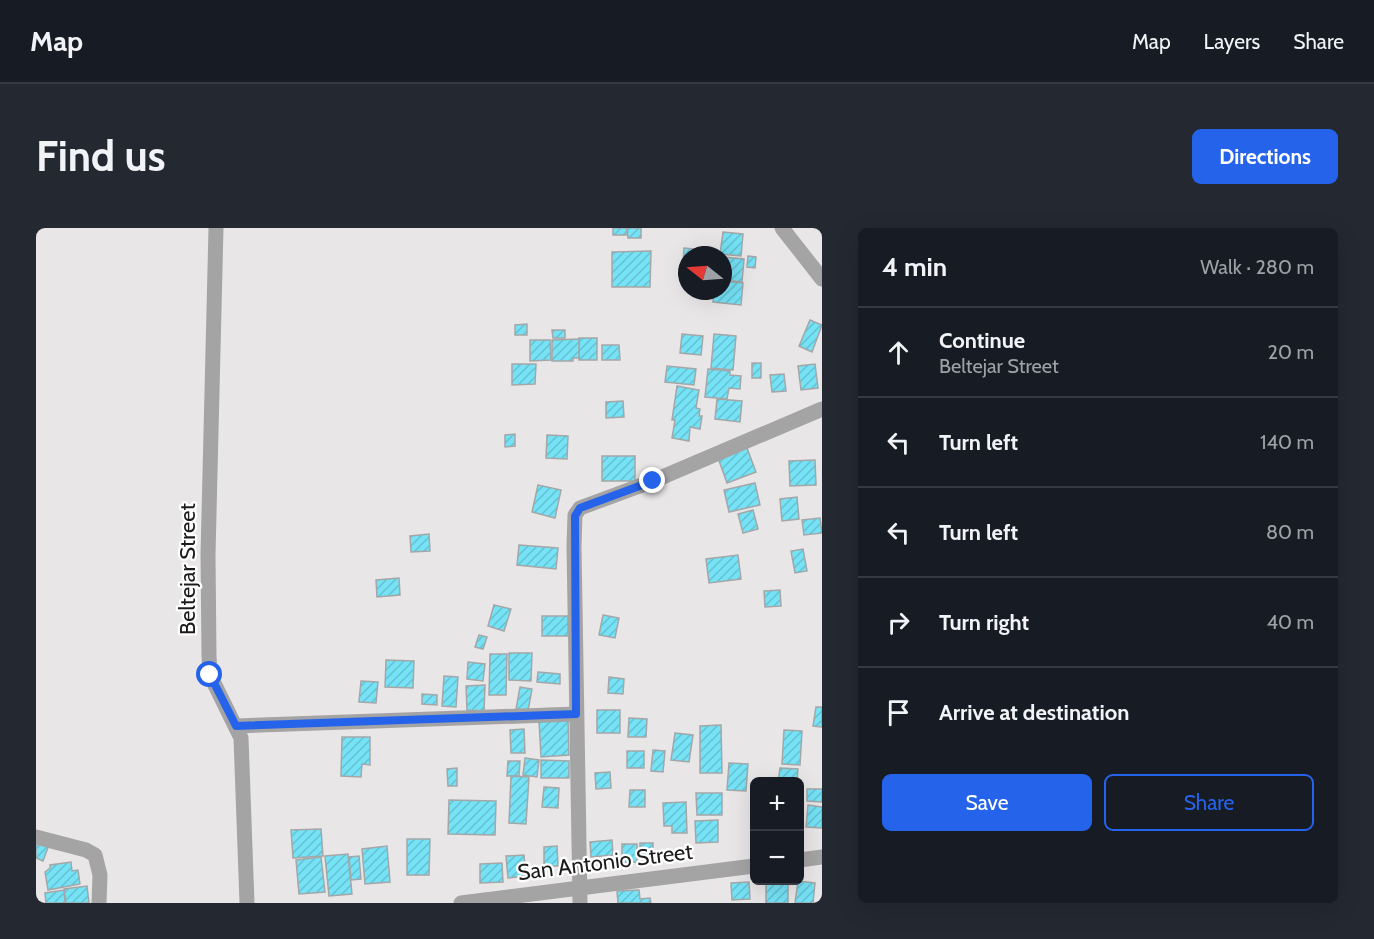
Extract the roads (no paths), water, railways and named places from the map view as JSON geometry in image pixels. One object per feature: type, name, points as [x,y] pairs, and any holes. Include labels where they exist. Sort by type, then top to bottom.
[{"type":"street","name":"Beltejar Street","points":[[216,228],[208,555],[209,656],[210,675],[241,738],[247,903]]},
{"type":"street","points":[[782,228],[822,279]]},
{"type":"street","points":[[580,896],[575,516],[580,508],[653,481],[822,409]]},
{"type":"street","points":[[236,726],[576,714]]},
{"type":"street","points":[[36,837],[86,850],[95,855],[100,875],[99,903]]},
{"type":"street","points":[[804,859],[822,857]]},
{"type":"street","name":"San Antonio Street","points":[[461,903],[580,896],[750,867]]}]
